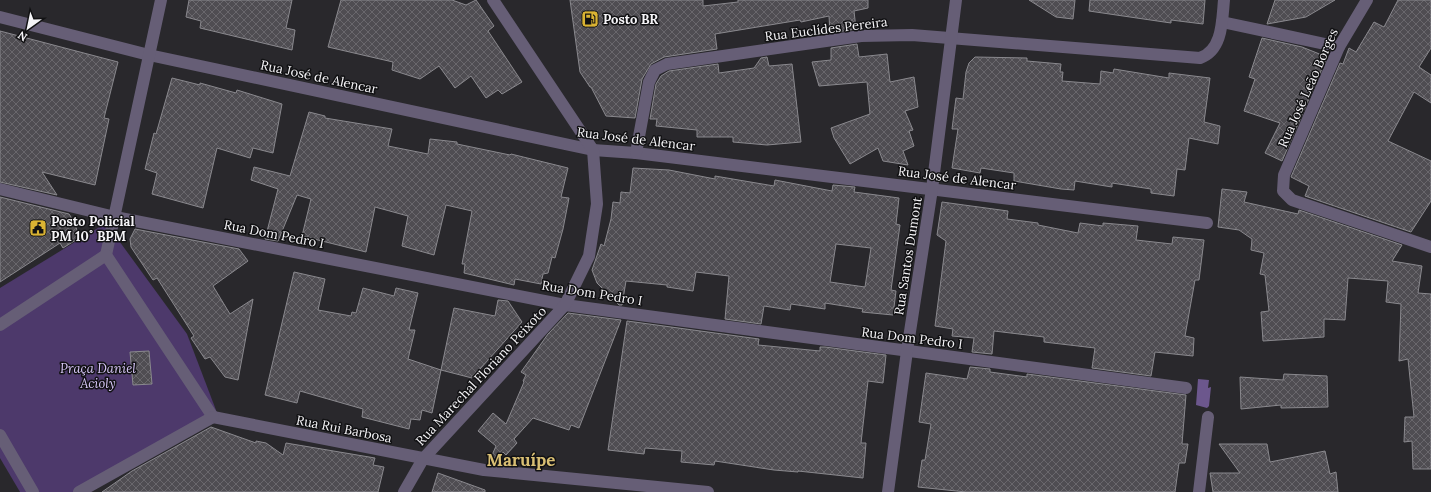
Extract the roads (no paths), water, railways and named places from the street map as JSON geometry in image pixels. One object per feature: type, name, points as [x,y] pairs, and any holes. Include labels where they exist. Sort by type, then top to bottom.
[{"type":"street","points":[[0,325],[106,255],[162,0]]},
{"type":"street","name":"Rua Marechal Floriano Peixoto","points":[[404,492],[423,460],[565,305],[589,256],[597,204],[592,150],[493,0]]},
{"type":"street","name":"Rua Santos Dumont","points":[[888,492],[907,351],[932,189],[956,0]]},
{"type":"street","points":[[1224,0],[1222,22],[1340,47]]},
{"type":"street","name":"Rua José Leão Borges","points":[[1367,0],[1340,47],[1284,175],[1283,191],[1292,200],[1431,247]]},
{"type":"street","name":"Rua José de Alencar","points":[[0,17],[149,55],[592,150],[636,153],[1207,223]]},
{"type":"street","name":"Rua Euclídes Pereira","points":[[636,153],[651,76],[660,67],[667,64],[861,36],[912,35],[1189,59],[1207,56],[1217,43],[1222,22]]},
{"type":"street","name":"Rua Dom Pedro I","points":[[0,189],[115,217],[565,305],[1186,388]]},
{"type":"street","points":[[79,492],[213,417],[106,255]]},
{"type":"street","name":"Rua Rui Barbosa","points":[[213,417],[423,460],[484,470],[708,492]]},
{"type":"street","points":[[1199,492],[1208,417]]},
{"type":"street","points":[[0,435],[33,492]]},
{"type":"place","name":"Posto BR","points":[[590,19]]},
{"type":"place","name":"Posto Policial PM 10˚ BPM","points":[[38,228]]},
{"type":"district","name":"Maruípe","points":[[521,460]]},
{"type":"park label","name":"Praça Daniel Acioly","points":[[98,376]]}]
